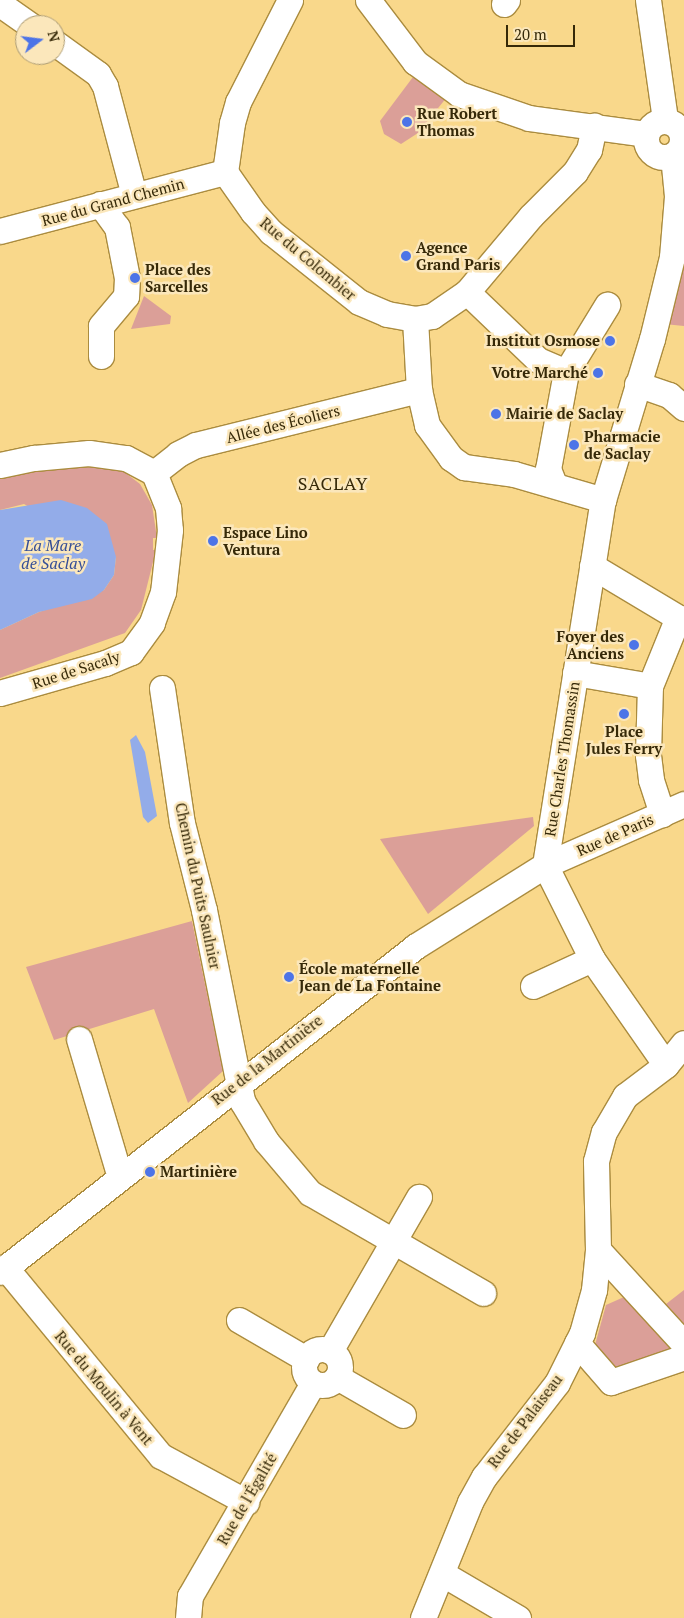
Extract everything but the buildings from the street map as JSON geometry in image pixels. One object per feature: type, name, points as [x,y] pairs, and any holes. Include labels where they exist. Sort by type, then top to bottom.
[{"type":"street","points":[[225,172],[230,131],[238,102],[290,0]]},
{"type":"street","points":[[368,0],[415,62],[459,94],[529,118],[594,126],[668,122],[648,0]]},
{"type":"street","points":[[0,4],[16,15]]},
{"type":"street","points":[[65,50],[98,74],[106,86],[134,195]]},
{"type":"street","name":"Rue Charles Thomassin","points":[[545,865],[577,721],[576,673],[603,500],[672,257],[677,196],[673,154],[682,141],[668,122]]},
{"type":"street","name":"Rue du Colombier","points":[[225,172],[253,212],[271,232],[321,273],[359,302],[387,314],[415,319],[432,316],[467,292],[531,216],[575,172],[589,150],[594,126]]},
{"type":"street","name":"Rue du Grand Chemin","points":[[0,231],[225,172]]},
{"type":"street","points":[[100,204],[117,227],[127,278],[126,296],[101,326],[102,356]]},
{"type":"street","points":[[467,292],[538,360],[566,372]]},
{"type":"street","points":[[554,484],[548,469],[566,372],[607,305]]},
{"type":"street","points":[[415,319],[419,390],[427,425],[451,458],[464,467],[554,484],[603,500]]},
{"type":"street","points":[[637,384],[669,395],[684,408]]},
{"type":"street","name":"Allée des Écoliers","points":[[154,473],[178,454],[196,445],[419,390]]},
{"type":"street","points":[[0,465],[34,458],[89,453],[126,458],[154,473]]},
{"type":"street","name":"Rue de Sacaly","points":[[0,693],[119,658],[131,652],[152,623],[163,592],[170,530],[168,508],[154,473]]},
{"type":"street","points":[[592,566],[681,619],[650,686],[648,755],[651,780],[673,809]]},
{"type":"street","points":[[576,673],[650,686]]},
{"type":"street","name":"Chemin du Puits Saulnier","points":[[162,688],[182,823],[204,910],[238,1084],[242,1101],[251,1119],[287,1167],[310,1193],[392,1243],[483,1293]]},
{"type":"street","name":"Rue de Paris","points":[[545,865],[673,809]]},
{"type":"street","points":[[545,865],[592,959],[666,1065]]},
{"type":"street","name":"Rue de la Martinière","points":[[3,1269],[416,946],[545,865]]},
{"type":"street","points":[[533,986],[592,959]]},
{"type":"street","points":[[79,1039],[120,1177]]},
{"type":"street","name":"Rue de Palaiseau","points":[[423,1618],[443,1574],[470,1502],[484,1477],[557,1383],[577,1343],[594,1290],[598,1250],[596,1161],[604,1132],[625,1096],[666,1065],[684,1043]]},
{"type":"street","points":[[330,1352],[419,1197]]},
{"type":"street","points":[[598,1250],[684,1344]]},
{"type":"street","name":"Rue du Moulin à Vent","points":[[3,1269],[162,1456],[246,1502]]},
{"type":"street","points":[[239,1320],[306,1359]]},
{"type":"street","points":[[577,1343],[611,1382],[684,1357]]},
{"type":"street","points":[[306,1359],[320,1350],[330,1352],[338,1360],[338,1377]]},
{"type":"street","points":[[306,1359],[306,1375],[313,1383],[324,1386],[338,1377]]},
{"type":"street","points":[[338,1377],[403,1415]]},
{"type":"street","name":"Rue de l'Égalité","points":[[188,1618],[190,1596],[313,1383]]},
{"type":"street","points":[[443,1574],[518,1618]]},
{"type":"shaded area","points":[[416,73],[447,97],[418,133],[401,144],[384,134],[380,121]]},
{"type":"shaded area","points":[[684,265],[684,326],[664,324],[683,268]]},
{"type":"shaded area","points":[[144,296],[171,316],[170,324],[131,329]]},
{"type":"shaded area","points":[[100,467],[123,471],[140,484],[152,505],[157,538],[153,538],[153,550],[156,550],[141,610],[125,633],[0,678],[0,630],[39,612],[104,590],[114,575],[116,557],[24,504],[0,510],[0,478],[51,468]]},
{"type":"shaded area","points":[[533,817],[534,826],[428,914],[380,839]]},
{"type":"shaded area","points":[[192,921],[223,1071],[188,1103],[154,1009],[54,1040],[26,967]]},
{"type":"shaded area","points":[[684,1290],[684,1324],[666,1304]]},
{"type":"shaded area","points":[[624,1297],[676,1351],[620,1374],[595,1345],[606,1305]]},
{"type":"water","name":"La Mare de Saclay","points":[[61,500],[87,508],[107,524],[116,557],[114,575],[104,590],[92,599],[39,612],[0,630],[0,510]]},
{"type":"water","points":[[136,735],[145,752],[157,816],[148,823],[143,817],[130,740]]},
{"type":"place","name":"Rue Robert Thomas","points":[[407,122]]},
{"type":"place","name":"Agence Grand Paris","points":[[406,256]]},
{"type":"place","name":"Place des Sarcelles","points":[[135,278]]},
{"type":"place","name":"Institut Osmose","points":[[610,341]]},
{"type":"place","name":"Votre Marché","points":[[598,373]]},
{"type":"place","name":"Mairie de Saclay","points":[[496,414]]},
{"type":"place","name":"Pharmacie de Saclay","points":[[574,445]]},
{"type":"place","name":"Espace Lino Ventura","points":[[213,541]]},
{"type":"place","name":"Foyer des Anciens","points":[[634,645]]},
{"type":"place","name":"Place Jules Ferry","points":[[624,714]]},
{"type":"place","name":"École maternelle Jean de La Fontaine","points":[[289,977]]},
{"type":"place","name":"Martinière","points":[[150,1172]]},
{"type":"district","name":"SACLAY","points":[[333,483]]}]
